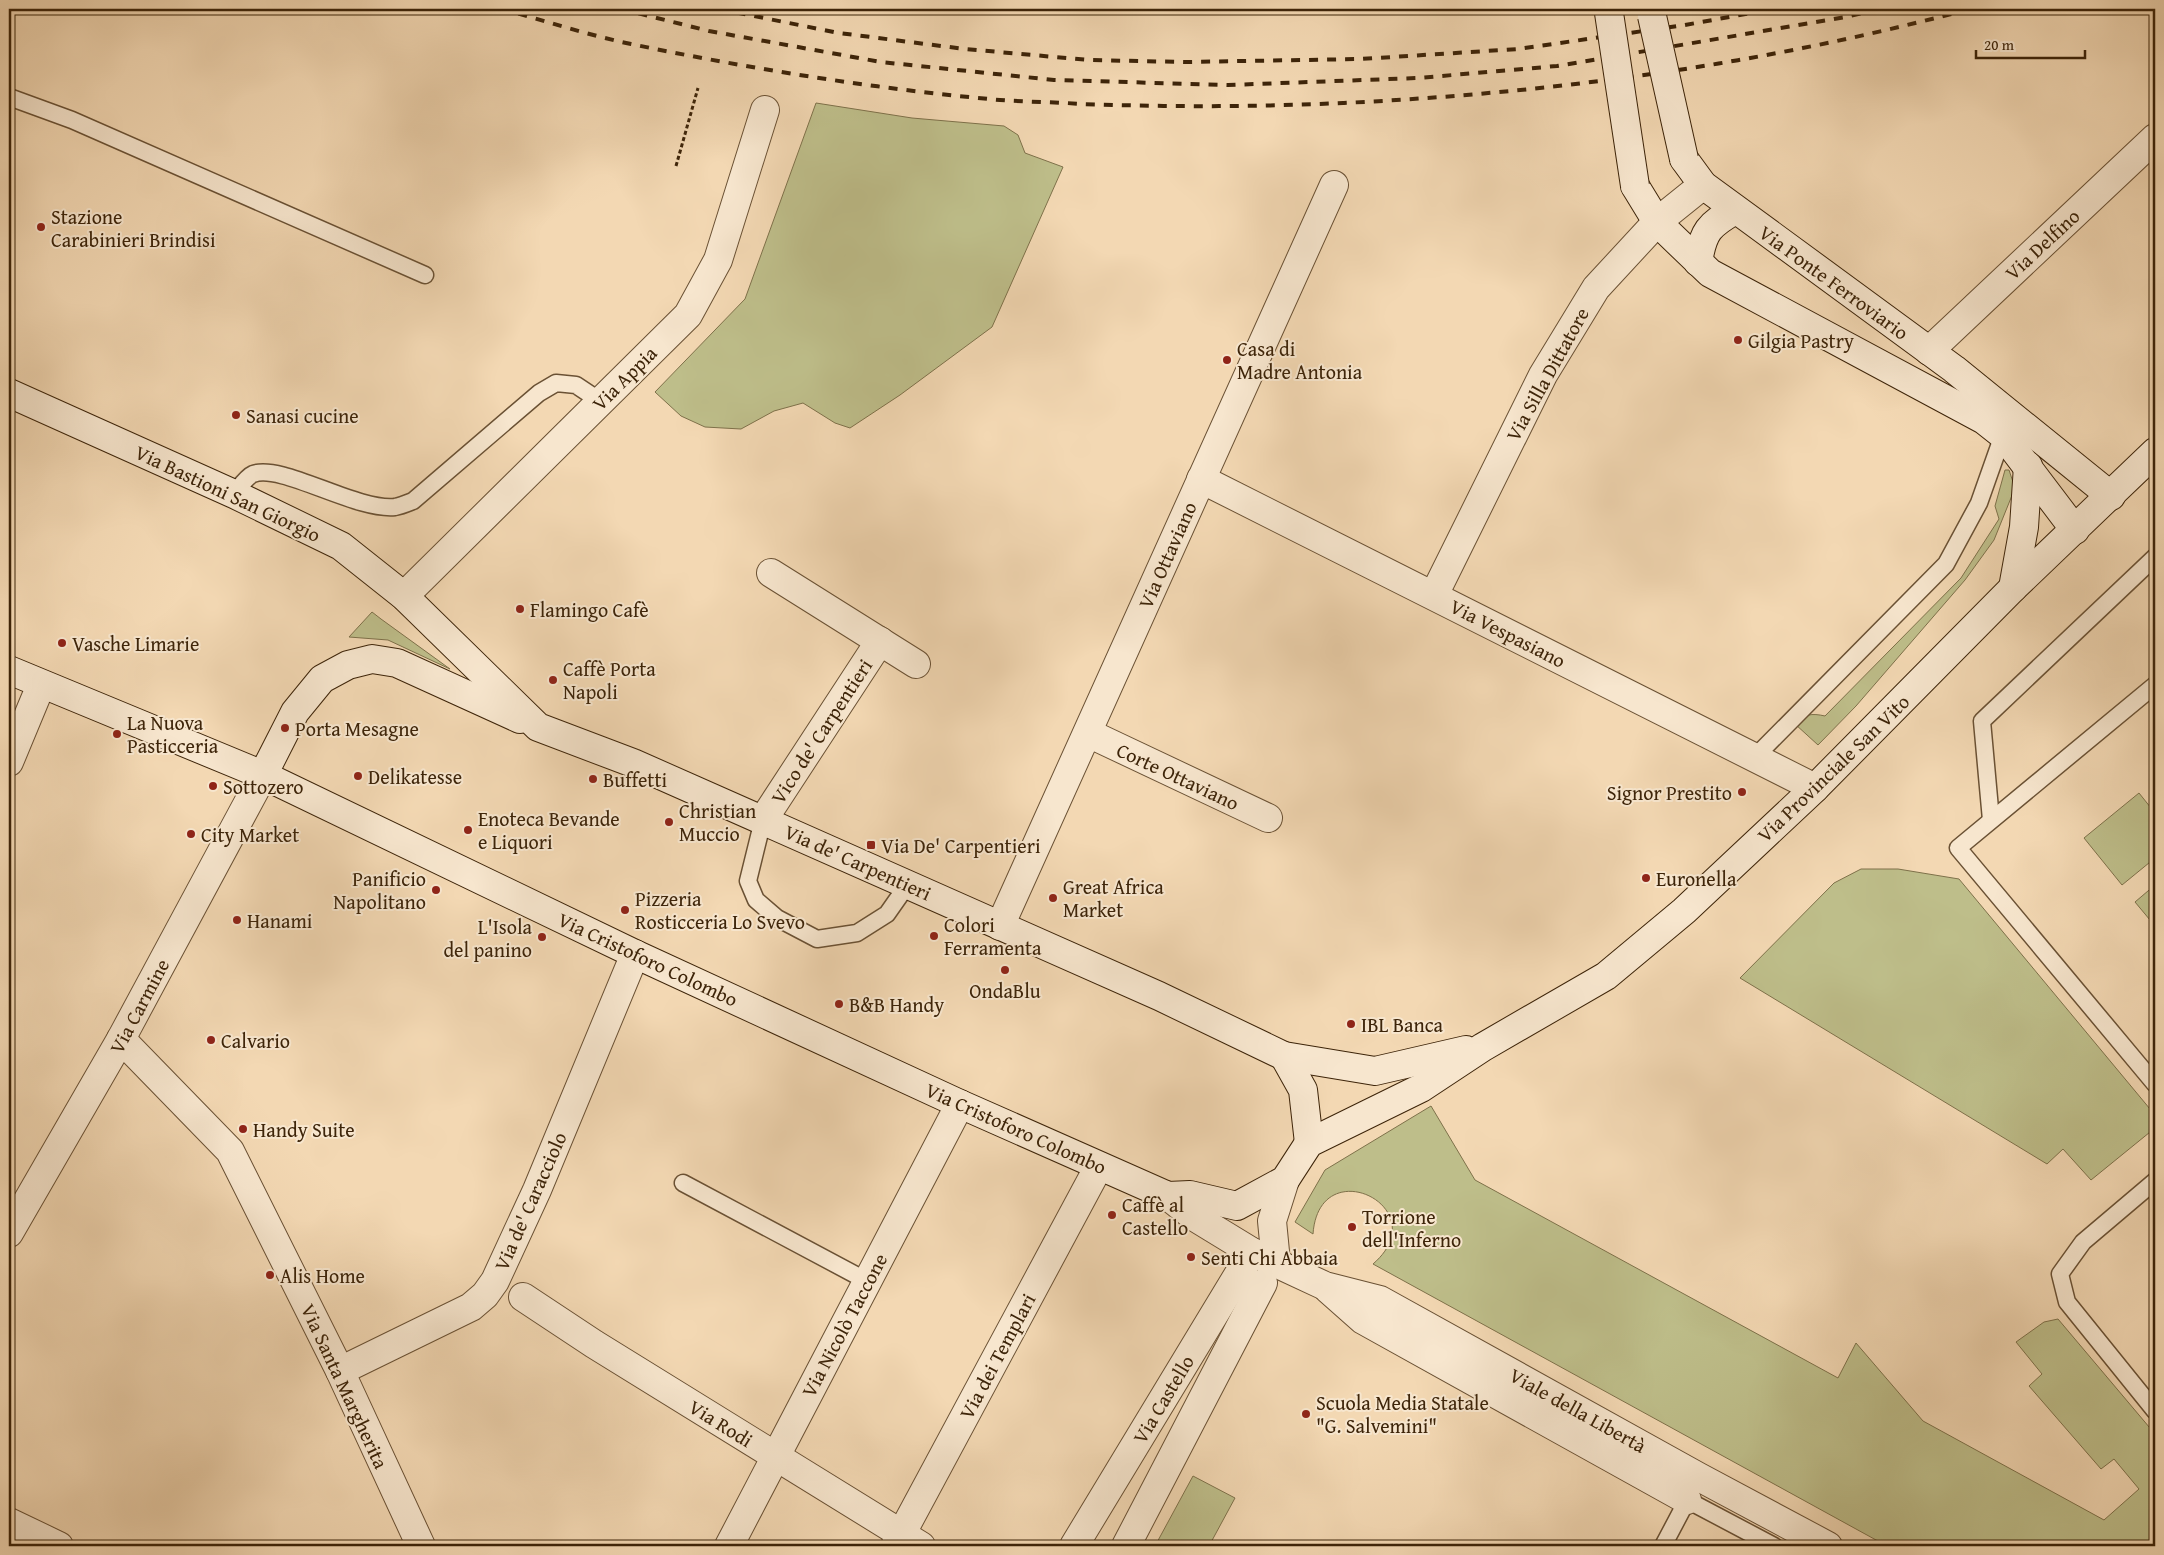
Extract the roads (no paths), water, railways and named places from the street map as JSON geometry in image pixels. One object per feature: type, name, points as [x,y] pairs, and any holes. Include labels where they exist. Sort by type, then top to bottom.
[{"type":"street","name":"Via Ponte Ferroviario","points":[[1608,11],[1635,186],[1657,222],[1710,273],[1984,420],[2003,435],[2075,530]]},
{"type":"street","name":"Via Ponte Ferroviario","points":[[1650,12],[1684,159],[1703,185],[1929,351],[2111,496]]},
{"type":"street","name":"Via Appia","points":[[404,596],[688,314],[718,260],[765,110]]},
{"type":"street","name":"Via Delfino","points":[[1929,351],[2155,138]]},
{"type":"street","name":"Via Silla Dittatore","points":[[1434,595],[1543,375],[1596,288],[1657,222],[1703,185]]},
{"type":"street","name":"Via Ottaviano","points":[[1000,926],[1334,186]]},
{"type":"street","points":[[1698,262],[1701,242],[1708,228],[1735,210]]},
{"type":"street","name":"Via Bastioni San Giorgio","points":[[9,393],[234,494],[341,546],[404,596],[430,621]]},
{"type":"street","name":"Via Provinciale San Vito","points":[[1309,1143],[1421,1088],[1482,1047],[1606,976],[1684,911],[1815,788],[2013,588],[2155,452]]},
{"type":"street","points":[[2013,588],[2024,526],[2028,466]]},
{"type":"street","name":"Via Vespasiano","points":[[1201,479],[1815,788]]},
{"type":"street","name":"Vico de' Carpentieri","points":[[771,573],[916,664]]},
{"type":"street","name":"Via de' Carpentieri","points":[[430,621],[538,727]]},
{"type":"street","name":"Vico de' Carpentieri","points":[[763,820],[880,641]]},
{"type":"street","name":"Via de' Carpentieri","points":[[263,775],[295,712],[322,679],[348,665],[372,659],[398,663],[538,727],[633,762],[1159,996],[1284,1056]]},
{"type":"street","name":"Via Cristoforo Colombo","points":[[9,670],[41,685],[263,775],[635,954],[960,1104],[1168,1196],[1264,1266]]},
{"type":"street","points":[[9,762],[41,685]]},
{"type":"street","name":"Corte Ottaviano","points":[[1088,733],[1268,818]]},
{"type":"street","name":"Via Carmine","points":[[9,1233],[17,1200],[121,1039],[263,775]]},
{"type":"street","name":"Via de' Caracciolo","points":[[340,1371],[471,1307],[485,1295],[495,1281],[537,1190],[635,954]]},
{"type":"street","name":"Via Santa Margherita","points":[[121,1039],[230,1151],[340,1371],[421,1546]]},
{"type":"street","name":"Via Provinciale San Vito","points":[[1284,1056],[1375,1071],[1482,1047]]},
{"type":"street","points":[[1126,1546],[1264,1266],[1272,1221],[1285,1180],[1309,1143],[1303,1090],[1284,1056]]},
{"type":"street","name":"Via Nicolò Taccone","points":[[729,1546],[960,1104]]},
{"type":"street","name":"Via dei Templari","points":[[906,1542],[1099,1166]]},
{"type":"street","points":[[1168,1196],[1190,1195],[1237,1206],[1285,1180]]},
{"type":"street","name":"Viale della Libertà","points":[[1264,1266],[1325,1286],[1380,1300],[1693,1489],[1828,1546]]},
{"type":"street","name":"Via Castello","points":[[1074,1546],[1264,1266]]},
{"type":"street","name":"Via Rodi","points":[[523,1297],[594,1344],[776,1457],[906,1542]]},
{"type":"street","points":[[9,1522],[59,1546]]},
{"type":"lane","points":[[9,96],[72,120],[425,275]]},
{"type":"lane","points":[[234,494],[251,474],[263,472],[288,478],[368,505],[395,507],[414,501],[539,393],[556,383],[576,385],[600,401]]},
{"type":"lane","points":[[1755,758],[1946,564],[1979,503],[2003,435]]},
{"type":"lane","points":[[1991,820],[1982,722],[2155,557]]},
{"type":"lane","points":[[2155,685],[1958,848],[2155,1084]]},
{"type":"lane","points":[[763,820],[748,881],[756,900],[777,918],[817,939],[856,933],[887,914],[908,884]]},
{"type":"lane","points":[[2155,1181],[2083,1242],[2060,1274],[2067,1302],[2155,1410]]},
{"type":"lane","points":[[684,1183],[867,1281]]},
{"type":"lane","points":[[1663,1546],[1693,1489]]},
{"type":"lane","name":"Viale della Libertà","points":[[1693,1489],[1774,1546]]},
{"type":"railway","points":[[501,9],[631,44],[722,62],[861,84],[1010,101],[1212,106],[1343,103],[1422,98],[1502,92],[1659,73],[1815,45],[1970,9]]},
{"type":"railway","points":[[621,9],[709,31],[881,62],[1054,80],[1228,85],[1418,78],[1557,66],[1846,17],[1879,9]]},
{"type":"railway","points":[[719,9],[839,33],[965,49],[1089,60],[1186,62],[1361,59],[1518,49],[1685,25],[1773,9]]},
{"type":"place","name":"Stazione Carabinieri Brindisi","points":[[41,227]]},
{"type":"place","name":"Gilgia Pastry","points":[[1738,340]]},
{"type":"place","name":"Casa di Madre Antonia","points":[[1227,360]]},
{"type":"place","name":"Sanasi cucine","points":[[236,415]]},
{"type":"place","name":"Flamingo Cafè","points":[[520,609]]},
{"type":"place","name":"Vasche Limarie","points":[[62,643]]},
{"type":"place","name":"Caffè Porta Napoli","points":[[553,680]]},
{"type":"place","name":"Porta Mesagne","points":[[285,728]]},
{"type":"place","name":"La Nuova Pasticceria","points":[[117,734]]},
{"type":"place","name":"Delikatesse","points":[[358,776]]},
{"type":"place","name":"Buffetti","points":[[593,779]]},
{"type":"place","name":"Sottozero","points":[[213,786]]},
{"type":"place","name":"Signor Prestito","points":[[1742,792]]},
{"type":"place","name":"Christian Muccio","points":[[669,822]]},
{"type":"place","name":"Enoteca Bevande e Liquori","points":[[468,830]]},
{"type":"place","name":"City Market","points":[[191,834]]},
{"type":"place","name":"Via De' Carpentieri","points":[[871,845]]},
{"type":"place","name":"Euronella","points":[[1646,878]]},
{"type":"place","name":"Panificio Napolitano","points":[[436,890]]},
{"type":"place","name":"Great Africa Market","points":[[1053,898]]},
{"type":"place","name":"Pizzeria Rosticceria Lo Svevo","points":[[625,910]]},
{"type":"place","name":"Hanami","points":[[237,920]]},
{"type":"place","name":"Colori Ferramenta","points":[[934,936]]},
{"type":"place","name":"L'Isola del panino","points":[[542,937]]},
{"type":"place","name":"OndaBlu","points":[[1005,970]]},
{"type":"place","name":"B&B Handy","points":[[839,1004]]},
{"type":"place","name":"IBL Banca","points":[[1351,1024]]},
{"type":"place","name":"Calvario","points":[[211,1040]]},
{"type":"place","name":"Handy Suite","points":[[243,1129]]},
{"type":"place","name":"Caffè al Castello","points":[[1112,1215]]},
{"type":"place","name":"Torrione dell'Inferno","points":[[1352,1227]]},
{"type":"place","name":"Senti Chi Abbaia","points":[[1191,1257]]},
{"type":"place","name":"Alis Home","points":[[270,1275]]},
{"type":"place","name":"Scuola Media Statale \"G. Salvemini\"","points":[[1306,1414]]}]
